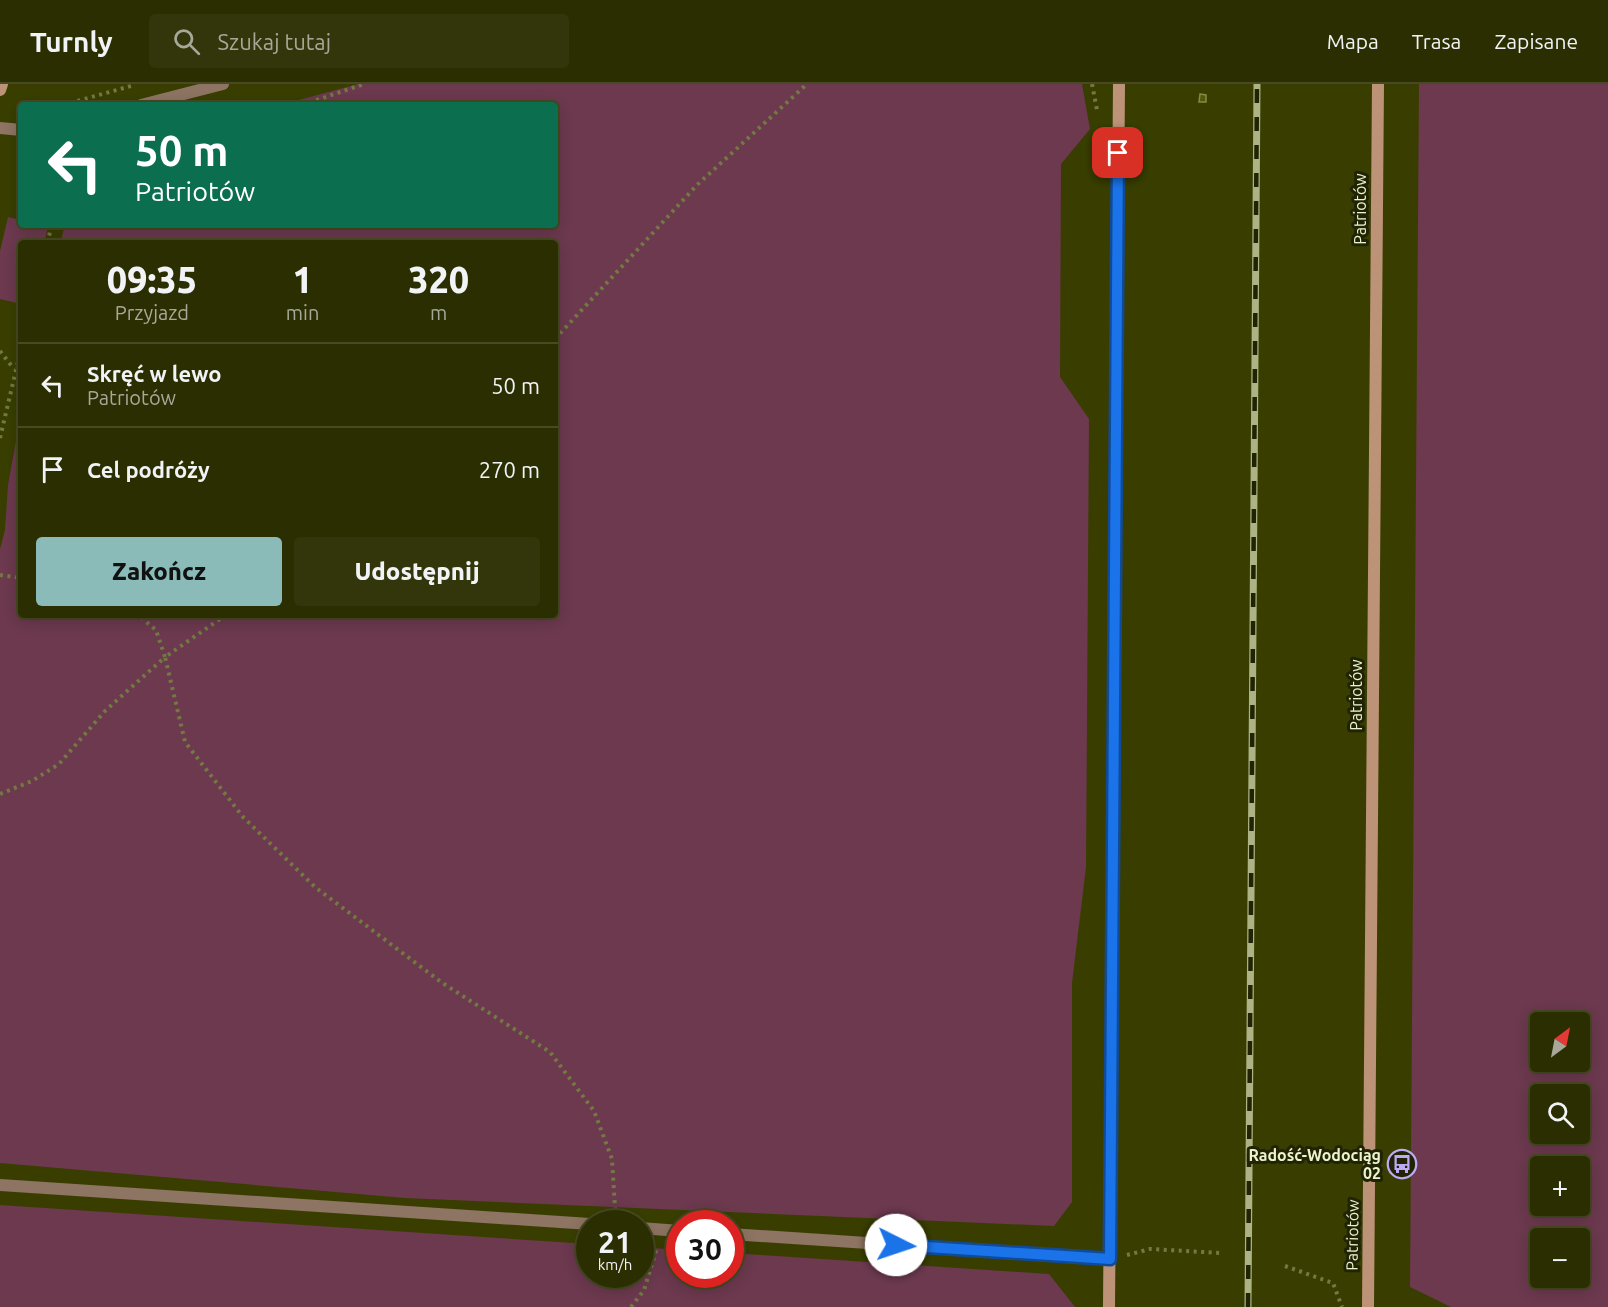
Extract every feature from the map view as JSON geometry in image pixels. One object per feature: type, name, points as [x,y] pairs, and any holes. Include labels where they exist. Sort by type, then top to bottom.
[{"type":"main road","points":[[0,90],[2,84]]},
{"type":"main road","points":[[1109,1307],[1119,84]]},
{"type":"main road","name":"Patriotów","points":[[1368,1307],[1378,84]]},
{"type":"street","points":[[153,102],[223,84]]},
{"type":"street","points":[[0,128],[18,130]]},
{"type":"street","points":[[0,1185],[576,1223]]},
{"type":"street","points":[[654,1229],[666,1230]]},
{"type":"street","points":[[744,1235],[1110,1259]]},
{"type":"path","points":[[74,102],[139,84]]},
{"type":"path","points":[[311,102],[364,84]]},
{"type":"path","points":[[558,336],[697,185],[807,84]]},
{"type":"path","points":[[1092,84],[1098,120]]},
{"type":"path","points":[[0,351],[15,370]]},
{"type":"path","points":[[0,438],[18,360]]},
{"type":"path","points":[[0,575],[18,578]]},
{"type":"path","points":[[142,618],[156,630],[165,657],[184,742],[243,816],[315,887],[441,982],[550,1052],[594,1111],[612,1159],[615,1210]]},
{"type":"path","points":[[0,794],[32,781],[59,764],[105,711],[165,657],[222,618]]},
{"type":"path","points":[[631,1307],[644,1290],[663,1230]]},
{"type":"path","points":[[1110,1259],[1150,1249],[1221,1253]]},
{"type":"path","points":[[1285,1266],[1333,1282],[1342,1307]]},
{"type":"shaded area","points":[[358,84],[1082,84],[1090,129],[1061,164],[1060,377],[1089,419],[1086,867],[1072,983],[1072,1202],[1054,1226],[744,1213],[744,1210],[683,1210],[405,1198],[0,1163],[0,549],[5,530],[8,485],[18,430],[18,618],[558,618],[558,240],[61,240],[64,228],[558,228],[558,102],[291,102]]},
{"type":"shaded area","points":[[1419,84],[1608,84],[1608,1307],[1451,1307],[1410,1287]]},
{"type":"shaded area","points":[[8,217],[18,219],[18,228],[48,228],[45,240],[18,240],[18,303],[0,299],[0,251]]},
{"type":"shaded area","points":[[0,1205],[576,1243],[576,1288],[654,1288],[654,1248],[666,1249],[666,1288],[744,1288],[744,1254],[1049,1274],[1075,1307],[0,1307]]},
{"type":"building","points":[[1200,94],[1206,95],[1206,102],[1199,102]]},
{"type":"railway","points":[[1248,1307],[1257,84]]},
{"type":"place","name":"Radość-Wodociąg 02","points":[[1402,1164]]},
{"type":"route","points":[[896,1245],[1110,1259],[1118,153]]}]
